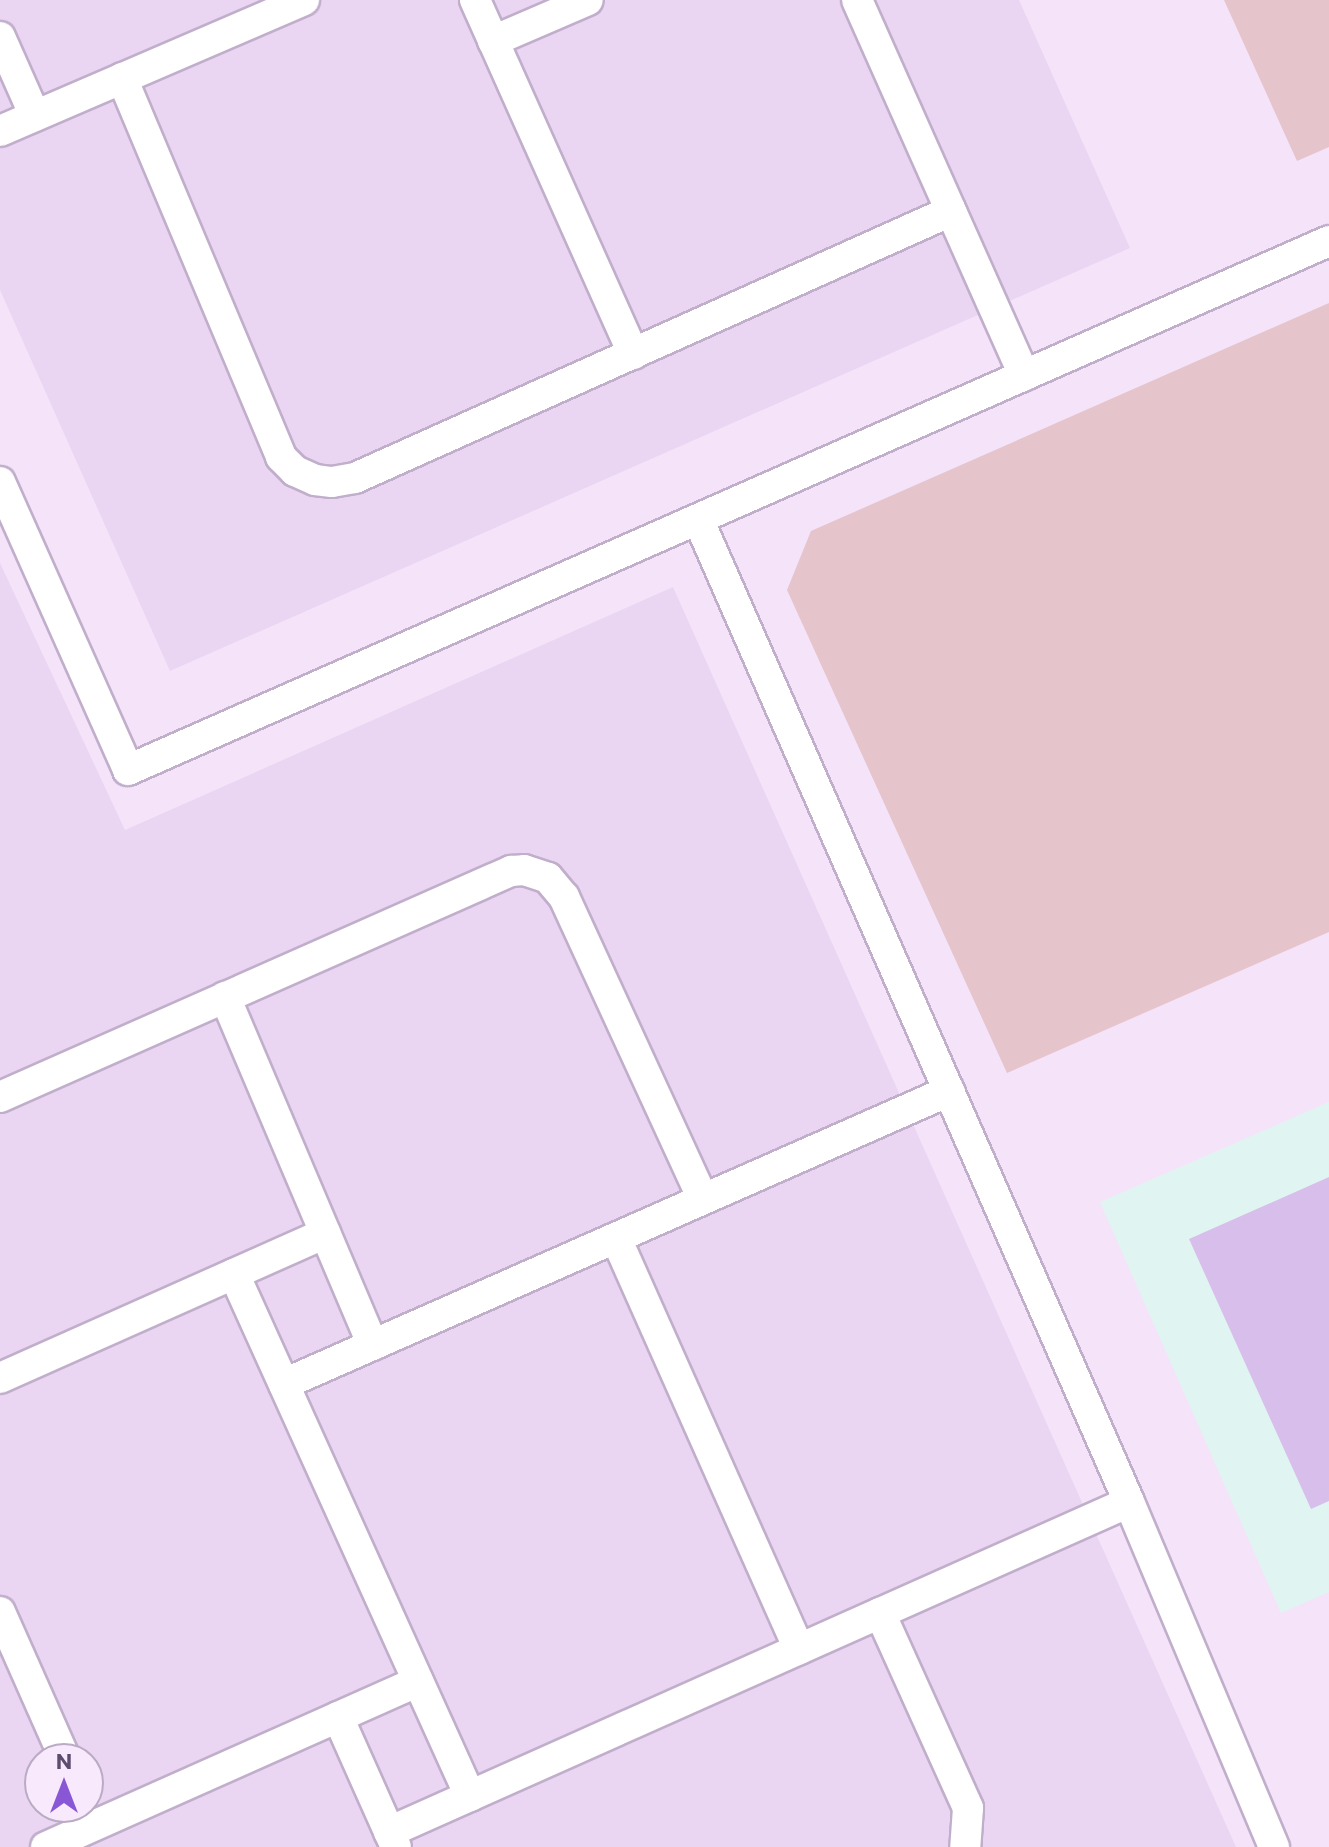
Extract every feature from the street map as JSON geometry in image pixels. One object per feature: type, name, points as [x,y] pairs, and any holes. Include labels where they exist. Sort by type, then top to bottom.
[{"type":"street","points":[[0,131],[304,0]]},
{"type":"street","points":[[475,0],[633,354]]},
{"type":"street","points":[[857,0],[1024,375]]},
{"type":"street","points":[[493,41],[575,2]]},
{"type":"street","points":[[0,37],[35,116]]},
{"type":"street","points":[[122,78],[281,457],[295,471],[315,480],[332,482],[355,478],[951,211]]},
{"type":"street","points":[[0,482],[128,770],[1329,241]]},
{"type":"street","points":[[698,519],[1129,1502],[1274,1847]]},
{"type":"street","points":[[0,1097],[511,871],[524,870],[548,878],[564,897],[703,1199]]},
{"type":"street","points":[[225,997],[373,1345]]},
{"type":"street","points":[[284,1384],[949,1091]]},
{"type":"street","points":[[0,1378],[325,1233]]},
{"type":"street","points":[[616,1238],[799,1649]]},
{"type":"street","points":[[234,1274],[470,1796]]},
{"type":"street","points":[[338,1717],[393,1839],[470,1796],[1129,1502]]},
{"type":"street","points":[[0,1612],[58,1743]]},
{"type":"street","points":[[880,1613],[968,1808],[965,1847]]},
{"type":"street","points":[[104,1809],[338,1717],[418,1681]]},
{"type":"street","points":[[46,1847],[79,1823]]},
{"type":"shaded area","points":[[0,0],[1019,0],[1130,248],[170,671],[0,290]]},
{"type":"shaded area","points":[[1224,0],[1329,0],[1329,147],[1297,161]]},
{"type":"shaded area","points":[[1329,303],[1329,932],[1007,1073],[787,590],[811,531]]},
{"type":"shaded area","points":[[0,563],[125,830],[673,587],[1236,1847],[0,1847]]},
{"type":"shaded area","points":[[1329,1102],[1329,1592],[1281,1613],[1100,1202]]},
{"type":"building","points":[[1329,1177],[1329,1501],[1311,1509],[1189,1239]]}]
